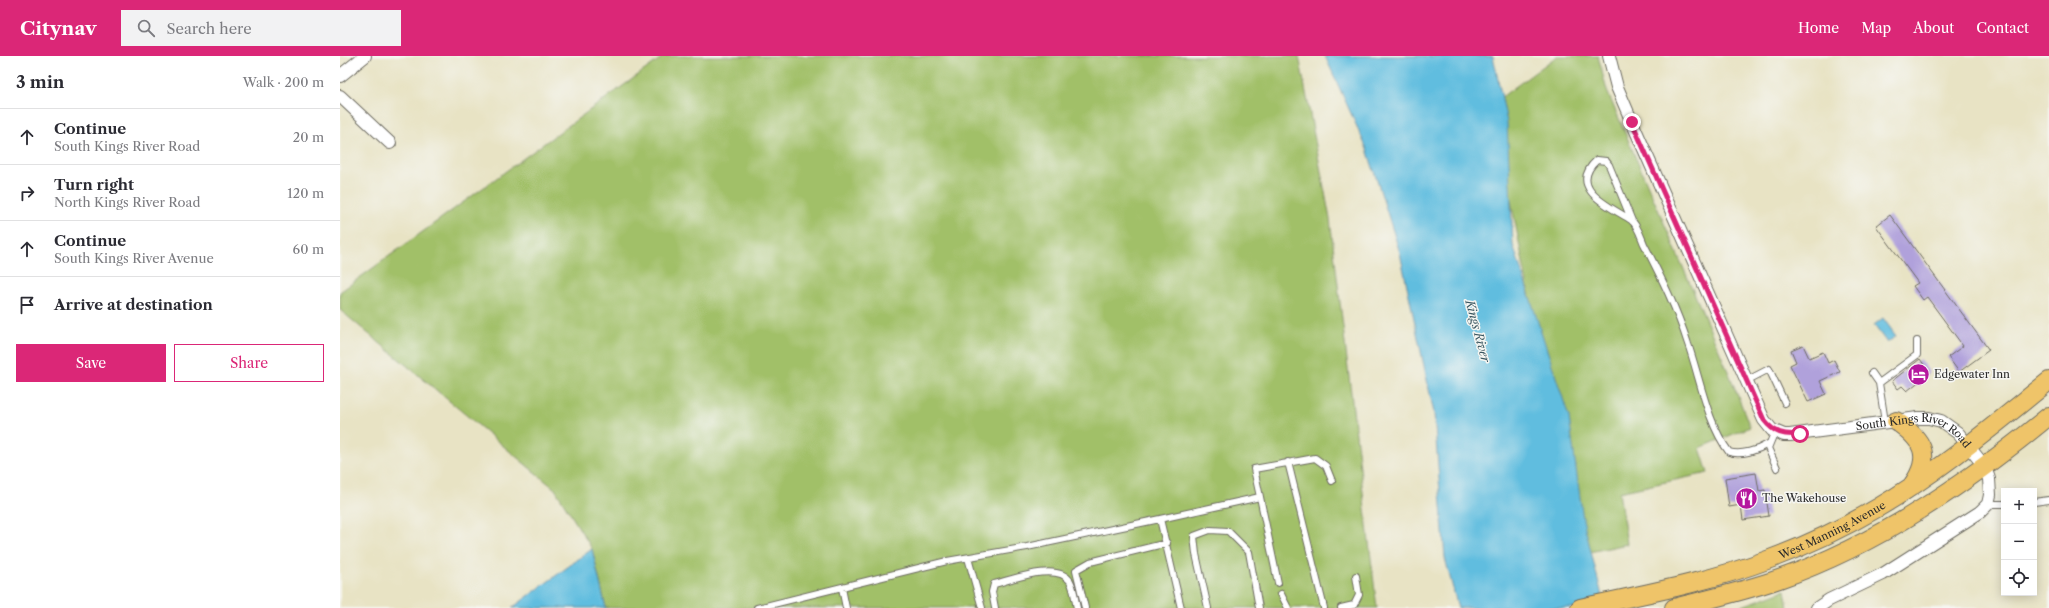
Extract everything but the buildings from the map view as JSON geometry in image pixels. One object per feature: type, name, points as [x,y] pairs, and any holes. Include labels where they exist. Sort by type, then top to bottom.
[{"type":"main road","name":"West Manning Avenue","points":[[1580,608],[1708,579],[1770,559],[1844,526],[1911,487],[1968,446],[2049,381]]},
{"type":"main road","name":"West Manning Avenue","points":[[1674,608],[1779,579],[1838,555],[1903,520],[1985,468],[2049,416]]},
{"type":"main road","points":[[1891,421],[1915,436],[1922,448],[1923,458],[1921,470],[1911,487]]},
{"type":"street","points":[[340,76],[365,56]]},
{"type":"street","points":[[1609,56],[1617,87],[1674,219],[1764,420],[1775,431]]},
{"type":"street","points":[[340,96],[390,144]]},
{"type":"street","name":"South Kings River Road","points":[[1775,431],[1790,435],[1891,421],[1924,418],[1934,419],[1954,430],[1985,468],[1989,479],[1988,504]]},
{"type":"street","points":[[1817,608],[1829,600],[1883,574],[1980,512],[1988,504]]},
{"type":"lane","points":[[1632,221],[1607,208],[1592,192],[1588,185],[1587,178],[1589,170],[1597,160],[1606,161],[1609,165],[1632,221],[1669,295],[1688,344],[1711,416],[1729,452],[1738,453],[1760,448],[1768,444]]},
{"type":"lane","points":[[1879,383],[1917,355],[1917,341]]},
{"type":"lane","points":[[1746,381],[1769,369],[1785,403]]},
{"type":"lane","points":[[1872,373],[1879,383],[1891,421]]},
{"type":"lane","points":[[1775,431],[1768,444],[1768,452],[1778,468]]},
{"type":"lane","points":[[1278,583],[1254,469],[1315,458],[1326,466],[1332,481]]},
{"type":"lane","points":[[1288,462],[1324,608]]},
{"type":"lane","points":[[757,608],[782,605],[842,588],[968,558],[1260,497]]},
{"type":"lane","points":[[2037,502],[2049,500]]},
{"type":"lane","points":[[1988,504],[2001,504]]},
{"type":"lane","points":[[1160,519],[1167,543],[1181,608]]},
{"type":"lane","points":[[1208,608],[1196,554],[1194,536],[1210,530],[1228,531],[1249,552],[1259,608]]},
{"type":"lane","points":[[1085,608],[1076,570],[1090,562],[1167,543]]},
{"type":"lane","points":[[968,558],[982,608]]},
{"type":"lane","points":[[995,608],[992,592],[994,584],[1044,572],[1055,572],[1063,574],[1070,582],[1077,608]]},
{"type":"lane","points":[[1341,608],[1354,605],[1359,595],[1356,576]]},
{"type":"lane","points":[[842,588],[846,608]]},
{"type":"lane","points":[[1281,594],[1288,608]]},
{"type":"green space","points":[[664,56],[1299,56],[1330,219],[1377,608],[606,608],[592,549],[555,489],[340,310],[340,292]]},
{"type":"green space","points":[[1557,56],[1598,56],[1607,91],[1730,376],[1750,427],[1700,448],[1708,473],[1619,492],[1627,544],[1580,554],[1492,104]]},
{"type":"green space","points":[[1785,590],[1788,608],[1737,608]]},
{"type":"water","name":"Kings River","points":[[1325,56],[1493,56],[1507,122],[1513,245],[1569,417],[1583,519],[1605,608],[1458,608],[1445,558],[1434,413],[1400,253],[1367,149]]},
{"type":"water","points":[[1883,318],[1896,336],[1887,343],[1874,325]]},
{"type":"water","points":[[592,549],[606,608],[512,608]]},
{"type":"place","name":"Edgewater Inn","points":[[1918,374]]},
{"type":"place","name":"The Wakehouse","points":[[1747,498]]},
{"type":"route","points":[[1632,122],[1764,420],[1772,430],[1784,435],[1800,434]]}]
